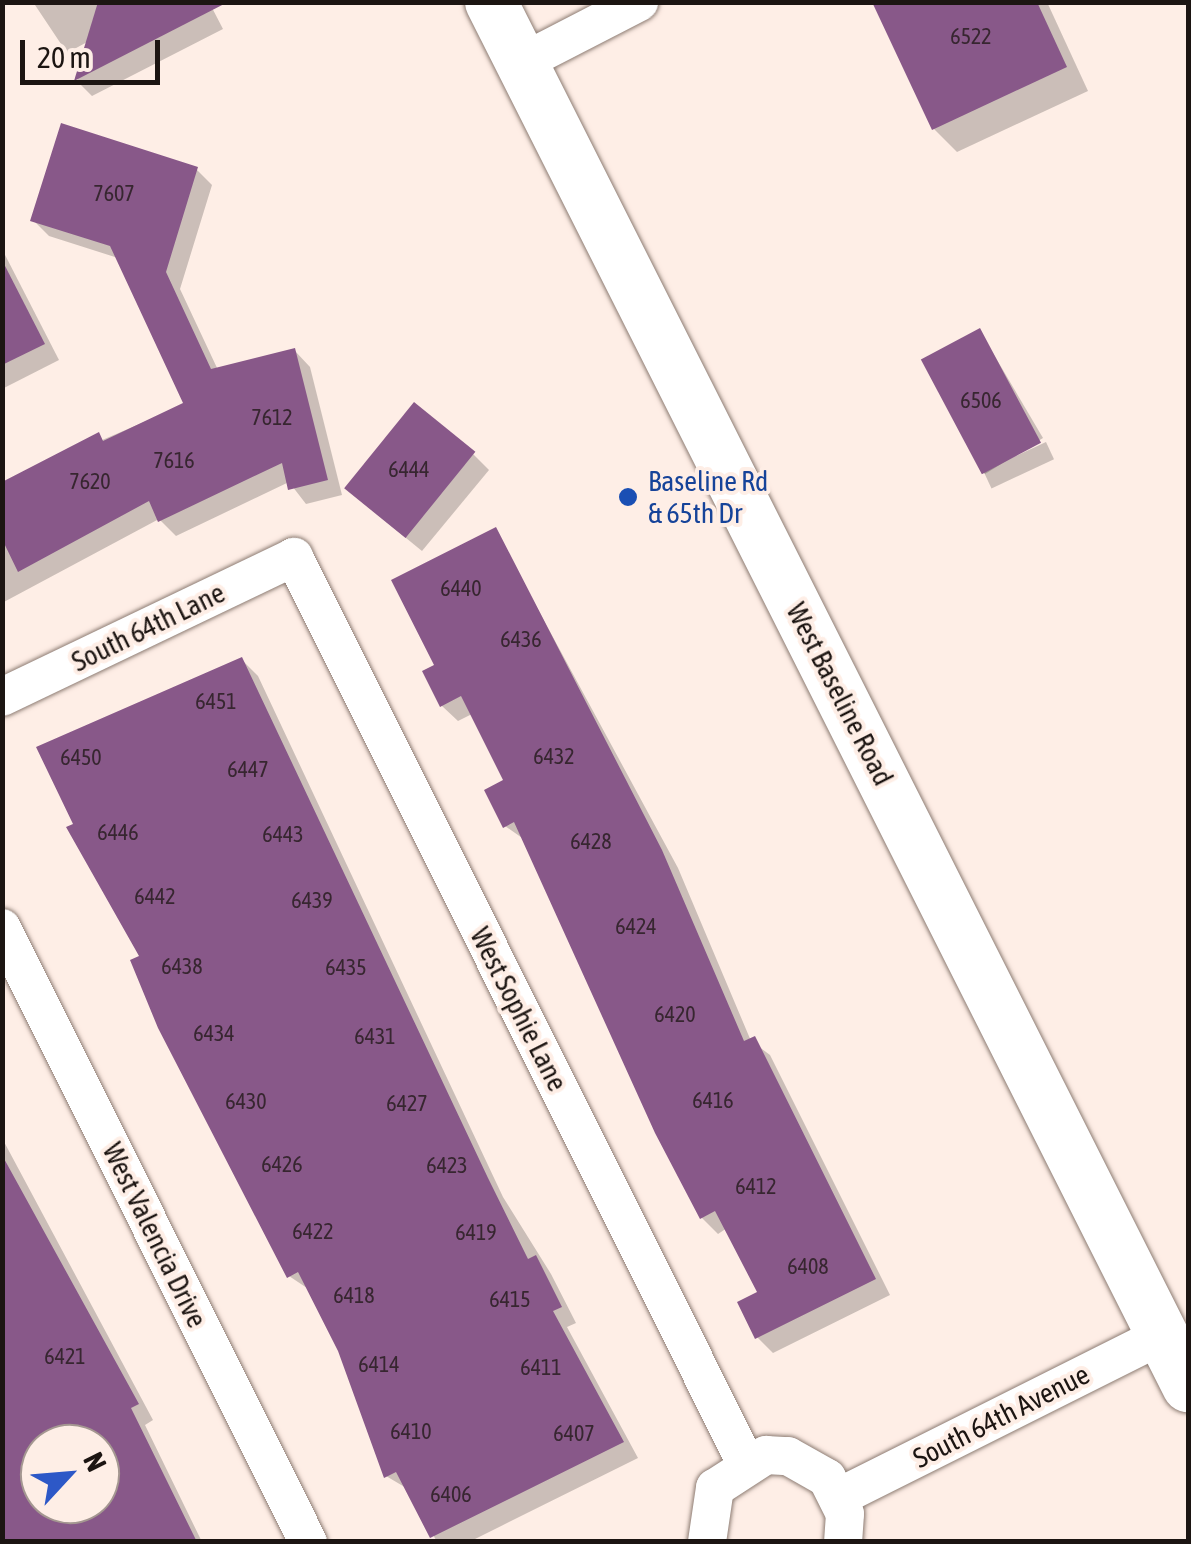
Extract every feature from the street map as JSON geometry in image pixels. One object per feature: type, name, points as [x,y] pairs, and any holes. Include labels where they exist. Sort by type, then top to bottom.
[{"type":"main road","name":"West Baseline Road","points":[[491,2],[1188,1386]]},
{"type":"street","points":[[521,63],[639,2]]},
{"type":"street","name":"South 64th Lane","points":[[2,697],[294,557]]},
{"type":"street","name":"West Sophie Lane","points":[[294,557],[745,1461]]},
{"type":"street","name":"West Valencia Drive","points":[[2,928],[308,1542]]},
{"type":"street","name":"South 64th Avenue","points":[[839,1497],[1163,1335]]},
{"type":"street","points":[[707,1542],[715,1488],[745,1461],[788,1456],[839,1497],[843,1542]]},
{"type":"building","points":[[98,2],[228,2],[74,81]]},
{"type":"building","points":[[872,2],[1037,2],[1067,67],[932,130]]},
{"type":"building","points":[[61,123],[198,167],[166,272],[211,369],[295,348],[328,480],[288,490],[282,463],[158,522],[149,501],[18,572],[2,539],[2,482],[99,432],[103,441],[183,403],[110,246],[30,221]]},
{"type":"building","points":[[2,260],[45,344],[2,365]]},
{"type":"building","points":[[980,328],[1041,443],[982,474],[921,359]]},
{"type":"building","points":[[414,402],[475,452],[406,538],[344,488]]},
{"type":"building","points":[[496,527],[662,850],[744,1041],[755,1036],[876,1279],[755,1339],[737,1302],[757,1292],[715,1211],[700,1219],[655,1133],[514,822],[503,828],[484,790],[503,780],[461,696],[440,707],[422,671],[434,665],[391,580]]},
{"type":"building","points":[[242,657],[488,1178],[528,1259],[536,1255],[562,1307],[553,1311],[624,1442],[430,1538],[396,1472],[384,1478],[338,1351],[298,1272],[287,1278],[158,1028],[130,960],[139,956],[66,827],[73,824],[36,747]]},
{"type":"building","points":[[2,1155],[139,1404],[131,1408],[197,1542],[2,1542]]},
{"type":"place","name":"Baseline Rd & 65th Dr","points":[[628,497]]}]
